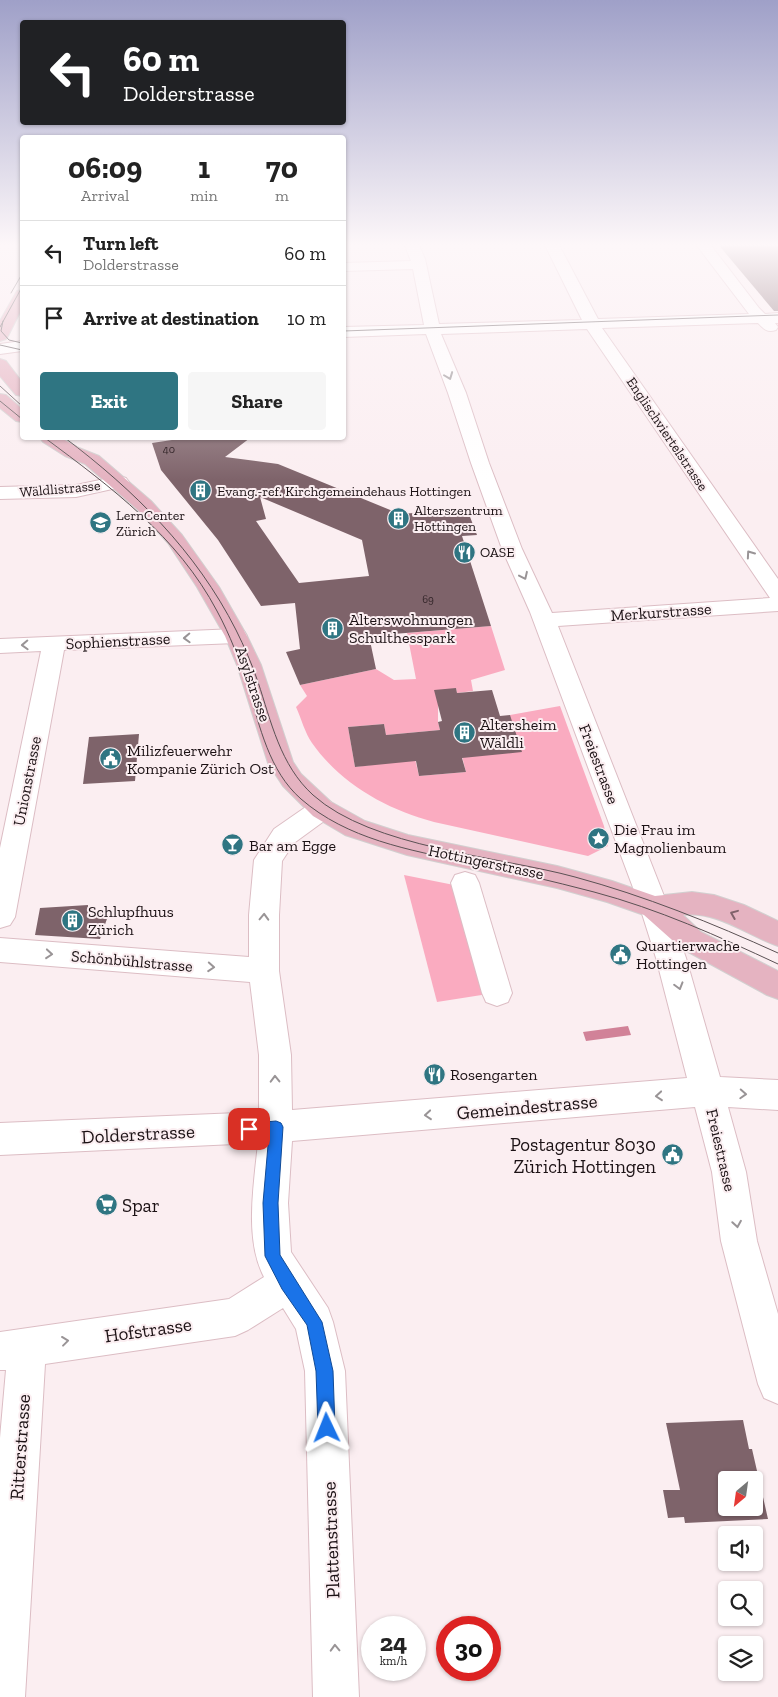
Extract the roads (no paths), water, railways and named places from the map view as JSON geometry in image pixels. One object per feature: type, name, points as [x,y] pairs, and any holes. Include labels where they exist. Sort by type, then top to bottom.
[{"type":"main road","points":[[0,336],[7,322]]},
{"type":"main road","points":[[0,364],[20,389]]},
{"type":"main road","points":[[0,399],[20,415]]},
{"type":"main road","name":"Asylstrasse","points":[[52,440],[72,452],[92,460],[119,482],[175,539],[208,587],[236,636],[249,665],[281,763],[292,780],[322,809]]},
{"type":"main road","name":"Asylstrasse","points":[[82,440],[86,445],[92,460]]},
{"type":"main road","name":"Hottingerstrasse","points":[[322,809],[355,828],[375,836],[407,845],[557,877],[612,892],[654,907],[691,940],[778,986]]},
{"type":"main road","name":"Hottingerstrasse","points":[[654,907],[692,903],[714,906],[734,913],[778,934]]},
{"type":"street","name":"Freiestrasse","points":[[433,322],[433,329],[512,550],[544,620],[654,907],[708,1091],[729,1172],[739,1241],[778,1384]]},
{"type":"street","points":[[346,332],[644,322]]},
{"type":"street","points":[[765,322],[778,336]]},
{"type":"street","name":"Englischviertelstrasse","points":[[594,324],[690,469],[778,594]]},
{"type":"street","points":[[0,350],[20,346]]},
{"type":"street","points":[[0,350],[20,354]]},
{"type":"street","name":"Wäldlistrasse","points":[[0,494],[76,491],[119,482]]},
{"type":"street","name":"Merkurstrasse","points":[[544,620],[778,604]]},
{"type":"street","name":"Sophienstrasse","points":[[0,646],[236,636]]},
{"type":"street","name":"Unionstrasse","points":[[0,918],[54,644]]},
{"type":"street","points":[[276,1127],[275,1055],[264,971],[264,915],[268,860],[284,836],[322,809]]},
{"type":"street","points":[[466,883],[497,993]]},
{"type":"street","name":"Schönbühlstrasse","points":[[0,950],[264,971]]},
{"type":"street","name":"Gemeindestrasse","points":[[276,1127],[708,1091],[778,1096]]},
{"type":"street","name":"Dolderstrasse","points":[[0,1140],[276,1127]]},
{"type":"street","name":"Plattenstrasse","points":[[276,1127],[270,1203],[273,1256],[288,1284],[314,1322],[324,1371],[336,1697]]},
{"type":"street","name":"Hofstrasse","points":[[14,1349],[235,1317],[288,1284]]},
{"type":"street","name":"Ritterstrasse","points":[[2,1697],[14,1349]]},
{"type":"tram line","points":[[0,327],[3,322]]},
{"type":"tram line","points":[[3,322],[1,331],[9,340],[20,343]]},
{"type":"tram line","points":[[346,331],[583,322]]},
{"type":"tram line","points":[[0,345],[20,350]]},
{"type":"tram line","points":[[0,386],[20,404]]},
{"type":"tram line","points":[[0,401],[20,417]]},
{"type":"tram line","points":[[48,440],[94,475],[141,515],[163,537],[201,584],[222,620],[234,648],[273,762],[290,788],[319,813],[338,824],[379,841],[423,853],[562,884],[641,906],[710,933],[778,964]]},
{"type":"tram line","points":[[68,440],[91,458],[139,501],[183,548],[202,574],[220,601],[245,649],[256,675],[272,727],[292,770],[313,795],[338,813],[368,827],[402,839],[601,884],[678,911],[778,953]]},
{"type":"place","name":"Evang.-ref. Kirchgemeindehaus Hottingen","points":[[201,491]]},
{"type":"place","name":"Alterszentrum Hottingen","points":[[398,518]]},
{"type":"place","name":"LernCenter Zürich","points":[[100,523]]},
{"type":"place","name":"OASE","points":[[464,552]]},
{"type":"place","name":"Alterswohnungen Schulthesspark","points":[[333,628]]},
{"type":"place","name":"Altersheim Wäldli","points":[[464,733]]},
{"type":"place","name":"Milizfeuerwehr Kompanie Zürich Ost","points":[[111,759]]},
{"type":"place","name":"Die Frau im Magnolienbaum","points":[[598,838]]},
{"type":"place","name":"Bar am Egge","points":[[233,845]]},
{"type":"place","name":"Schlupfhuus Zürich","points":[[72,920]]},
{"type":"place","name":"Quartierwache Hottingen","points":[[620,954]]},
{"type":"place","name":"Rosengarten","points":[[434,1074]]},
{"type":"place","name":"Postagentur 8030 Zürich Hottingen","points":[[672,1155]]},
{"type":"place","name":"Spar","points":[[106,1205]]}]
